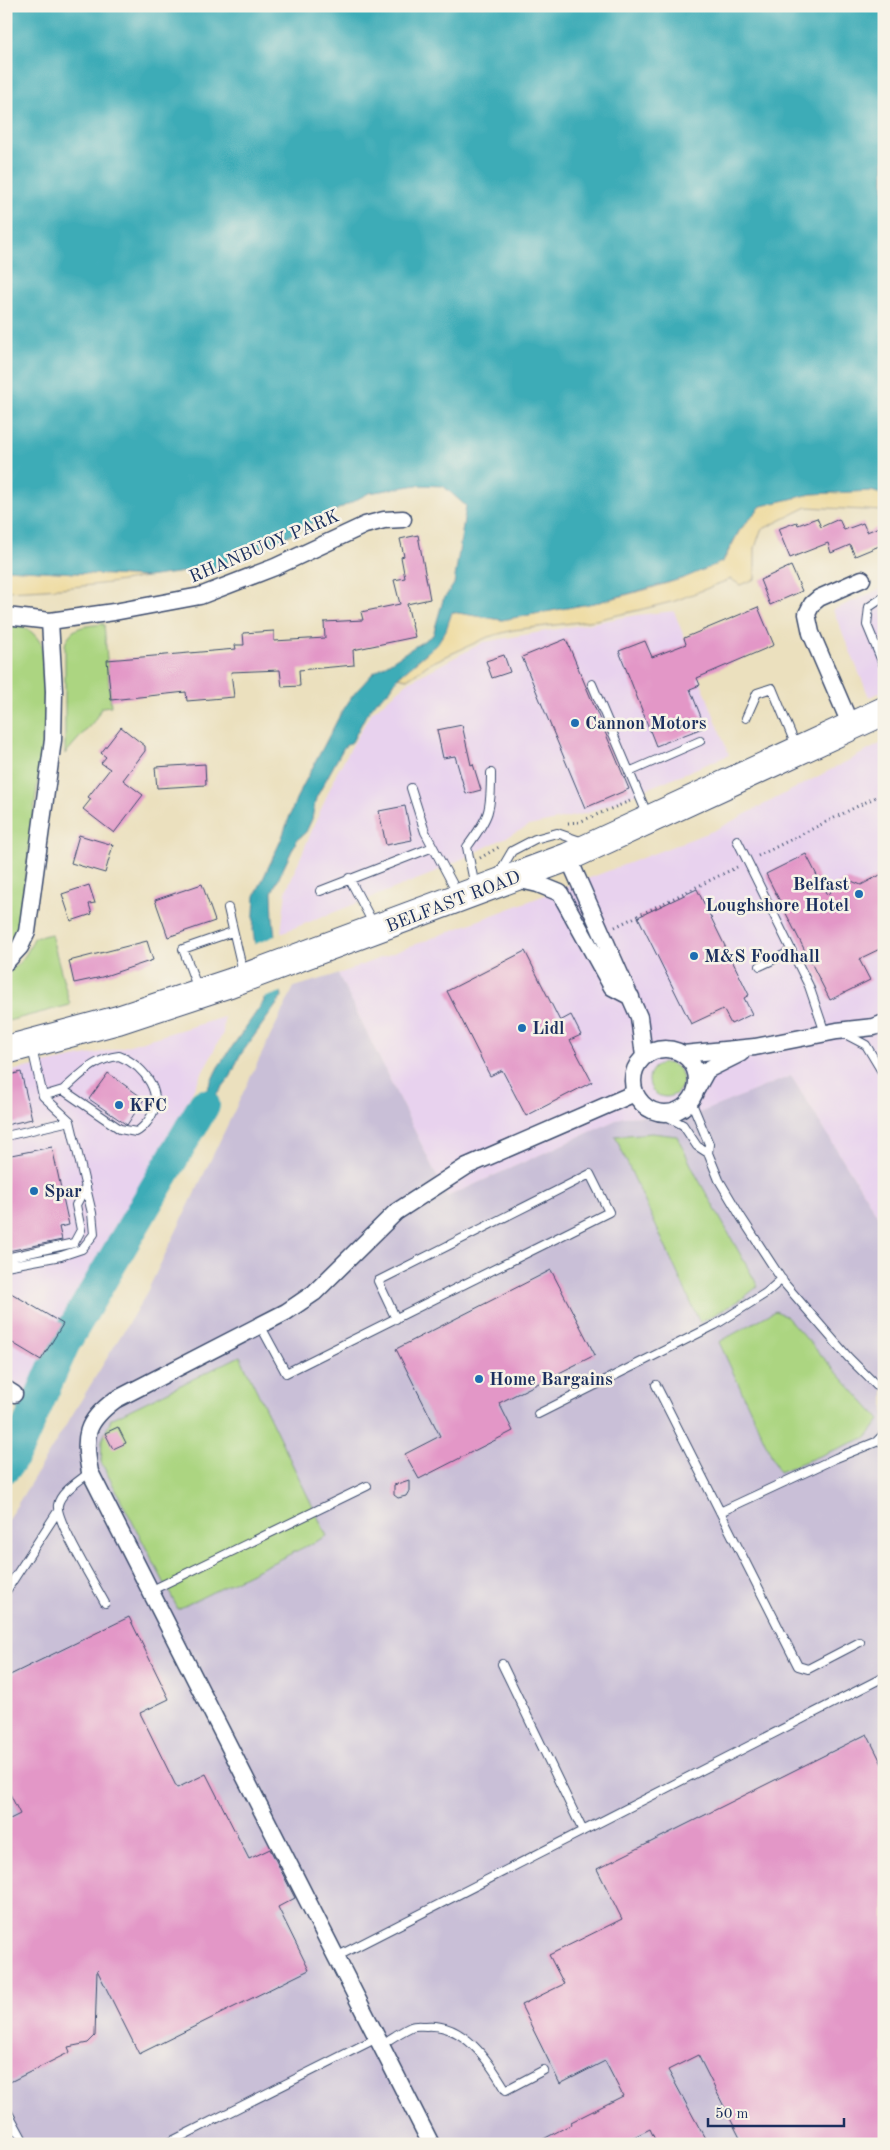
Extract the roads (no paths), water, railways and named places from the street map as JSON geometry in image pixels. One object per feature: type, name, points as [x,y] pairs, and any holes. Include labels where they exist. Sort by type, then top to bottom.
[{"type":"highway","name":"BELFAST ROAD","points":[[19,1047],[118,1020],[200,993],[237,972],[296,959],[568,857],[592,845],[644,809],[798,750],[884,711]]},
{"type":"street","name":"RHANBUOY PARK","points":[[6,616],[50,621],[114,612],[200,596],[275,567],[364,525],[384,520],[403,519]]},
{"type":"street","points":[[851,726],[810,633],[807,614],[812,604],[818,598],[862,578]]},
{"type":"street","points":[[6,962],[20,947],[27,932],[47,787],[53,740],[54,691],[50,621]]},
{"type":"street","points":[[568,857],[639,1017],[644,1056],[634,1073],[635,1093],[641,1102],[650,1109],[661,1113],[672,1112],[682,1108],[693,1096],[707,1070],[754,1048]]},
{"type":"street","points":[[485,888],[538,884],[560,893],[612,987],[631,997]]},
{"type":"street","points":[[639,1017],[663,1049]]},
{"type":"street","points":[[644,1056],[663,1049],[683,1054],[754,1048],[831,1032],[879,1025]]},
{"type":"street","points":[[683,1054],[691,1061],[696,1070],[698,1081],[693,1096]]},
{"type":"street","points":[[431,2144],[90,1472],[85,1449],[87,1432],[98,1413],[115,1400],[260,1326],[314,1293],[396,1212],[467,1166],[635,1093]]},
{"type":"lane","points":[[884,597],[869,607],[866,620],[884,666]]},
{"type":"lane","points":[[592,684],[644,809]]},
{"type":"lane","points":[[746,718],[757,693],[772,688],[798,750]]},
{"type":"lane","points":[[629,772],[700,741]]},
{"type":"lane","points":[[485,888],[470,864],[467,847],[483,826],[491,805],[491,773]]},
{"type":"lane","points":[[411,788],[425,832],[434,847],[485,888]]},
{"type":"lane","points":[[485,888],[512,851],[535,839],[557,833],[592,845]]},
{"type":"lane","points":[[738,840],[831,1032],[866,1045],[884,1075]]},
{"type":"lane","points":[[320,891],[434,847]]},
{"type":"lane","points":[[350,878],[377,930]]},
{"type":"lane","points":[[228,908],[237,972]]},
{"type":"lane","points":[[200,993],[183,949],[232,932]]},
{"type":"lane","points":[[760,966],[792,951]]},
{"type":"lane","points":[[866,1045],[879,1025]]},
{"type":"lane","points":[[6,1266],[60,1256],[82,1249],[94,1234],[86,1186],[70,1121],[43,1096],[19,1047]]},
{"type":"lane","points":[[43,1096],[63,1090],[90,1065],[119,1056],[140,1067],[153,1088],[156,1101],[155,1111],[140,1130],[132,1132],[120,1130],[63,1090]]},
{"type":"lane","points":[[693,1096],[708,1144],[708,1153],[719,1180],[741,1217],[782,1279],[848,1357],[884,1393]]},
{"type":"lane","points":[[661,1113],[682,1125],[698,1146],[708,1153]]},
{"type":"lane","points":[[6,1136],[70,1121]]},
{"type":"lane","points":[[260,1326],[286,1373],[396,1319],[609,1212],[590,1174],[378,1281],[396,1319]]},
{"type":"lane","points":[[6,1258],[74,1243],[81,1230],[76,1205],[86,1186]]},
{"type":"lane","points":[[538,1414],[715,1325],[766,1294],[782,1279]]},
{"type":"lane","points":[[656,1385],[798,1666],[808,1669],[860,1642]]},
{"type":"lane","points":[[720,1512],[836,1458],[876,1442],[884,1434]]},
{"type":"lane","points":[[6,1591],[58,1511],[60,1501],[66,1493],[90,1472]]},
{"type":"lane","points":[[150,1591],[367,1486]]},
{"type":"lane","points":[[58,1511],[65,1530],[105,1603]]},
{"type":"lane","points":[[502,1664],[583,1831]]},
{"type":"lane","points":[[336,1957],[884,1677]]},
{"type":"lane","points":[[166,2144],[412,2026],[433,2025],[455,2032],[466,2038],[493,2068],[506,2090],[544,2070]]},
{"type":"lane","points":[[6,2109],[25,2144]]},
{"type":"water","points":[[6,6],[884,6],[884,495],[871,491],[811,494],[761,506],[739,531],[722,562],[684,578],[599,602],[502,620],[452,612],[446,630],[437,644],[398,677],[389,691],[377,701],[366,715],[352,742],[344,747],[316,798],[312,819],[306,832],[297,840],[272,892],[273,919],[282,997],[239,1057],[231,1076],[208,1106],[200,1104],[218,1067],[264,1001],[253,931],[255,896],[281,840],[296,799],[340,715],[353,695],[373,673],[433,635],[443,600],[454,584],[466,506],[443,486],[417,485],[369,493],[280,540],[214,568],[147,577],[6,569]]},
{"type":"waterway","points":[[6,1467],[18,1448],[64,1344],[204,1105]]},
{"type":"place","name":"Cannon Motors","points":[[575,723]]},
{"type":"place","name":"Belfast Loughshore Hotel","points":[[859,894]]},
{"type":"place","name":"M&S Foodhall","points":[[694,956]]},
{"type":"place","name":"Lidl","points":[[522,1028]]},
{"type":"place","name":"KFC","points":[[119,1105]]},
{"type":"place","name":"Spar","points":[[34,1191]]},
{"type":"place","name":"Home Bargains","points":[[479,1379]]}]
